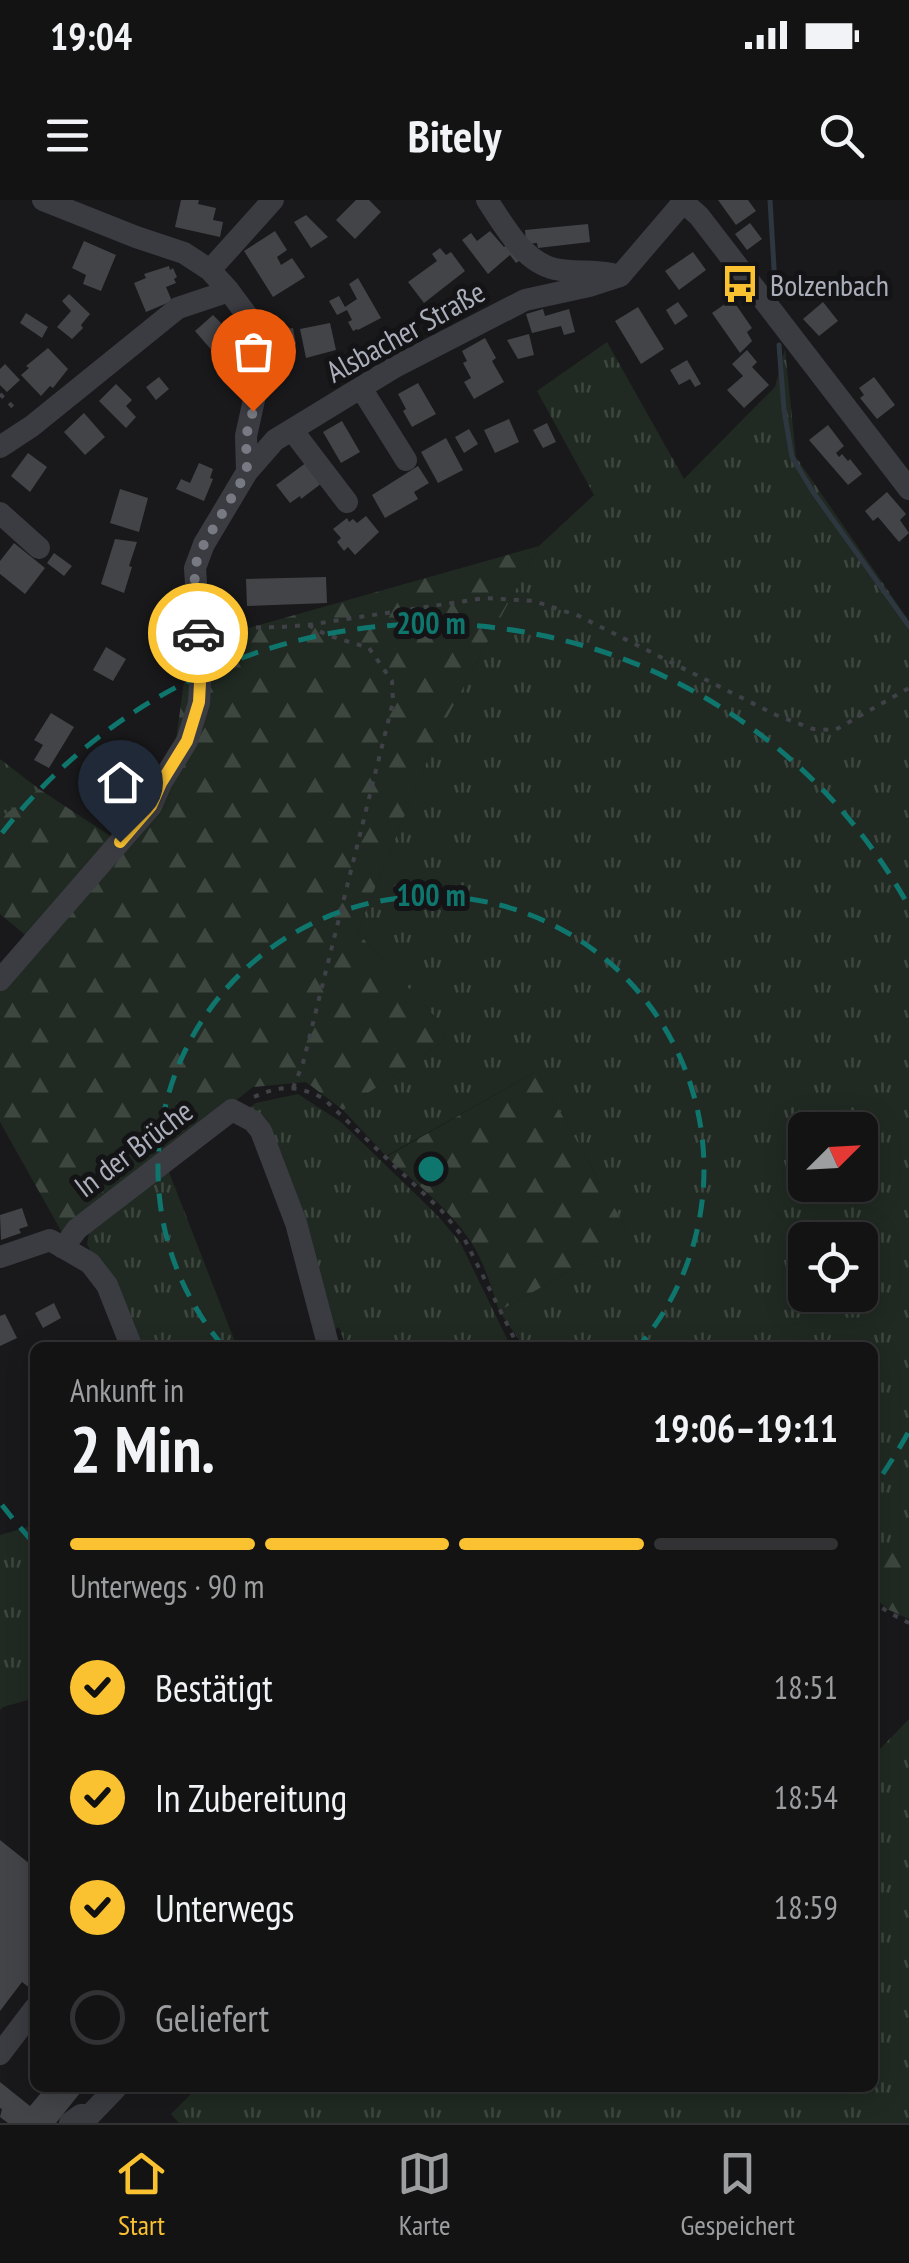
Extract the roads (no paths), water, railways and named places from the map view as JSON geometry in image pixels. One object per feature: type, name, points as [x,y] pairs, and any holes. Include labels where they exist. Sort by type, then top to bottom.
[{"type":"street","points":[[43,200],[184,253],[210,270],[256,326],[259,352],[246,436],[247,472]]},
{"type":"street","points":[[210,270],[273,200]]},
{"type":"street","points":[[487,200],[537,262],[552,268],[620,276],[683,201],[699,216],[909,489]]},
{"type":"street","name":"Alsbacher Straße","points":[[0,980],[151,806],[187,741],[199,702],[201,663],[194,568],[247,472],[275,440],[393,368],[525,300],[620,276]]},
{"type":"street","points":[[0,447],[32,426],[178,308],[229,291]]},
{"type":"street","points":[[361,388],[406,460]]},
{"type":"street","points":[[292,430],[347,502]]},
{"type":"street","points":[[0,513],[39,548]]},
{"type":"street","name":"In der Brüche","points":[[63,1248],[77,1229],[232,1110],[253,1121],[261,1131],[296,1222],[326,1342]]},
{"type":"street","points":[[0,1257],[50,1240],[90,1264],[107,1285],[130,1342]]},
{"type":"street","points":[[0,2054],[30,2015]]},
{"type":"street","points":[[70,2123],[81,2115],[90,2115],[112,2092]]},
{"type":"waterway","points":[[770,200],[776,302]]},
{"type":"waterway","points":[[779,345],[792,457],[909,626]]},
{"type":"place","name":"Bolzenbach","points":[[740,284]]}]
